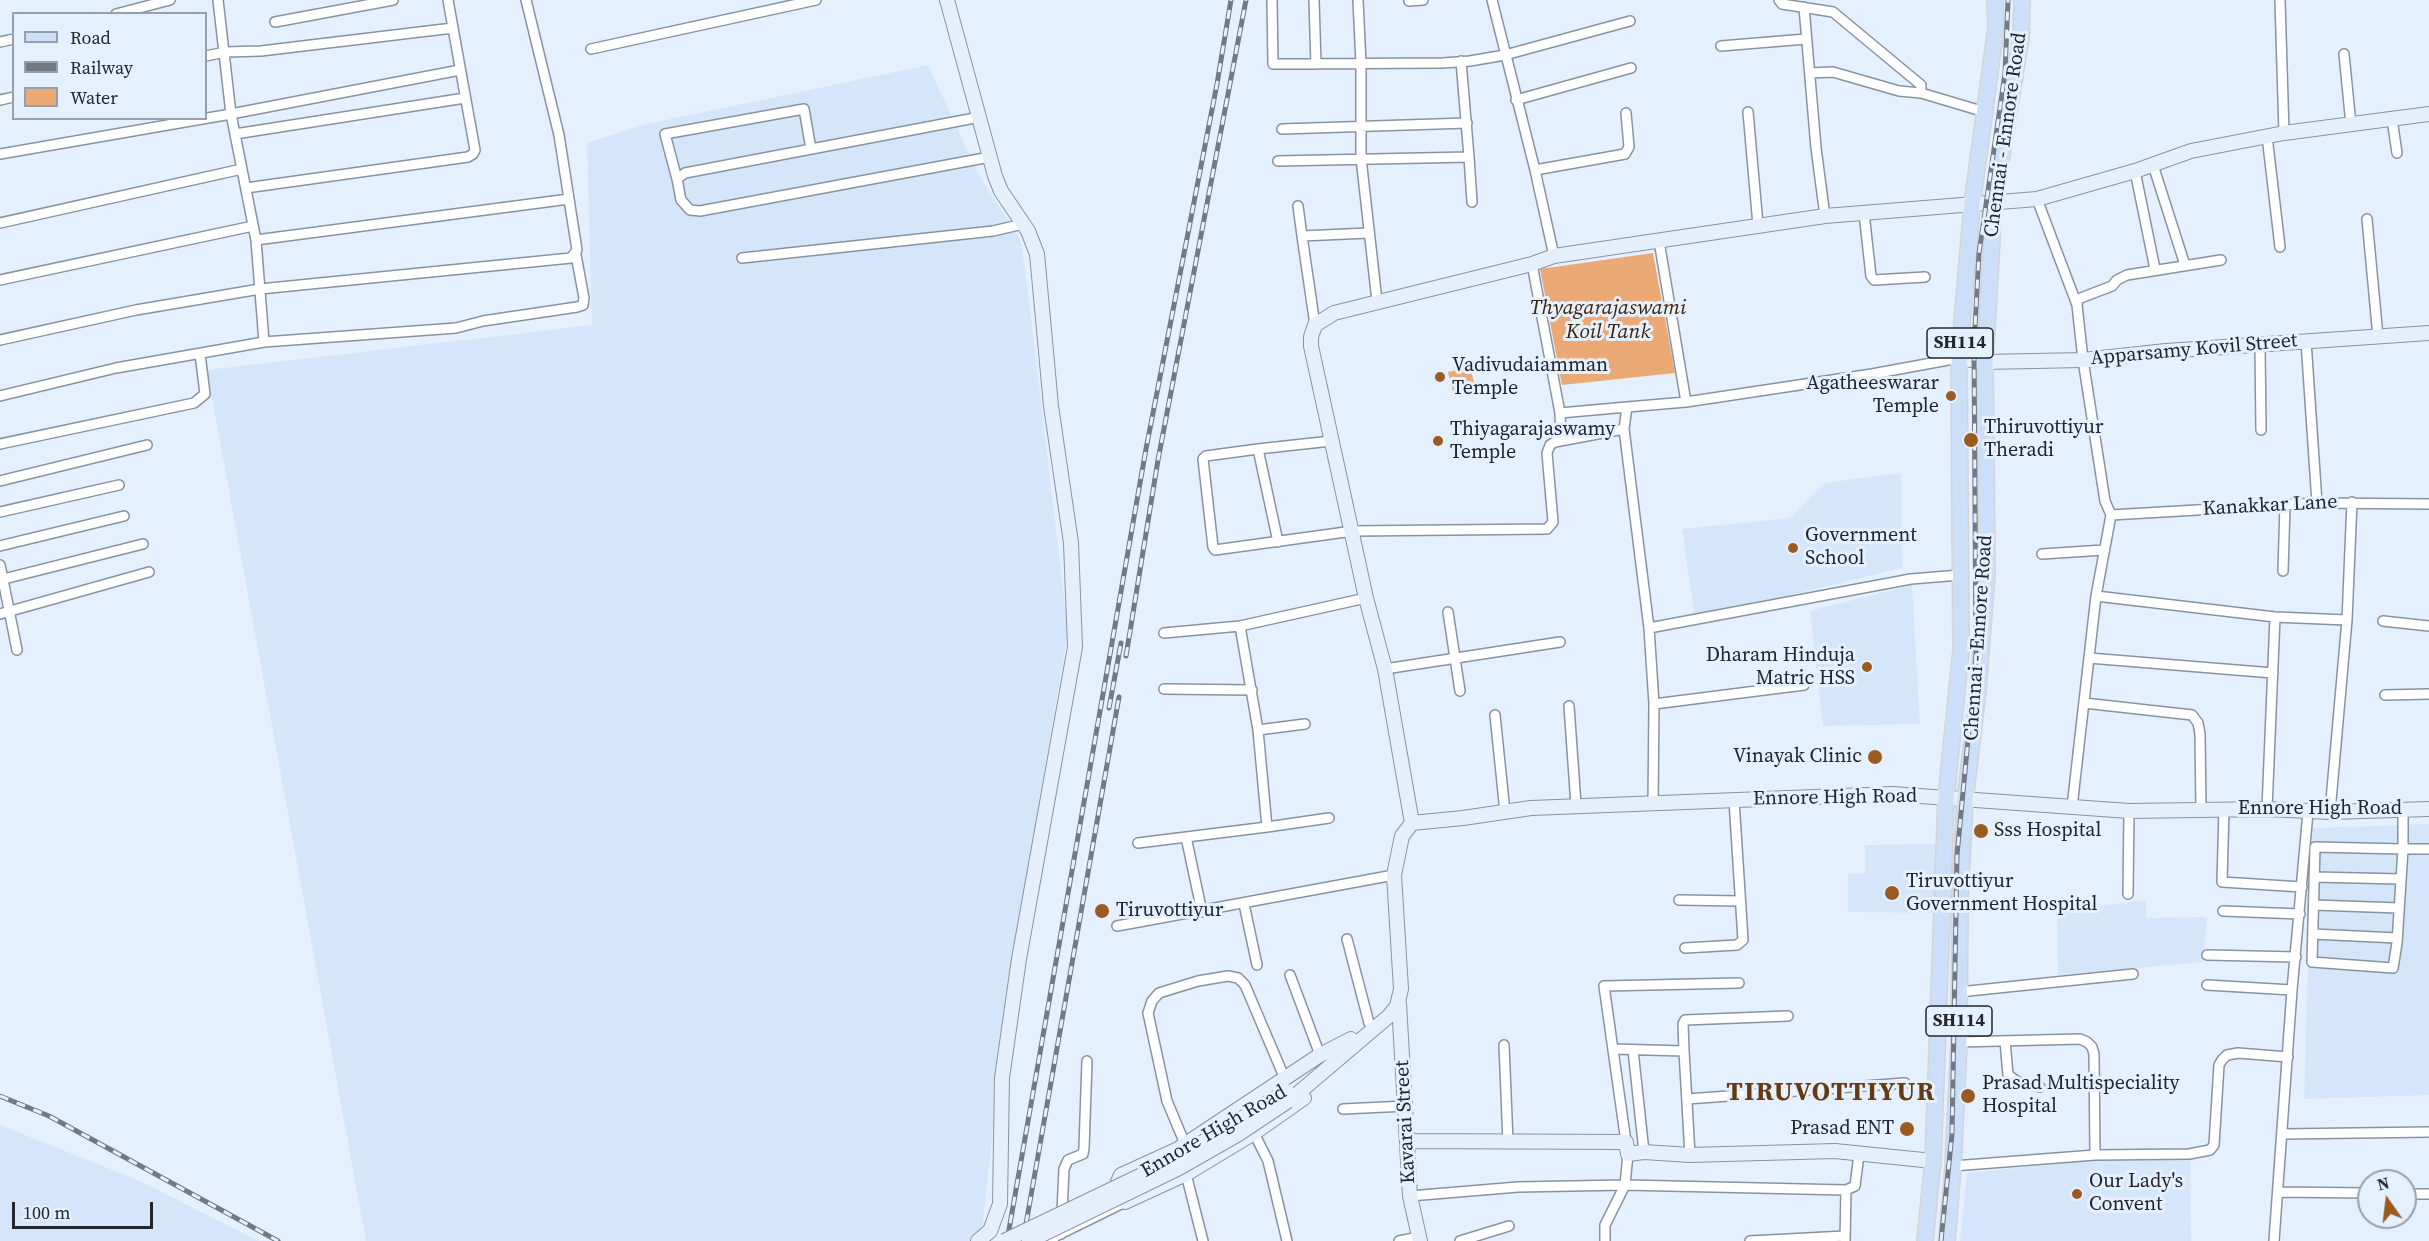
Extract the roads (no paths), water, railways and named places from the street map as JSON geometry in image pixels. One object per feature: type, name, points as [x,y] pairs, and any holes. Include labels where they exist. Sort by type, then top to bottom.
[{"type":"main road","name":"Chennai - Ennore Road","points":[[1925,1241],[1933,1161],[1946,798],[1961,650],[1959,358],[1972,205],[1996,27],[1995,0]]},
{"type":"main road","name":"Chennai - Ennore Road","points":[[1947,1241],[1959,1042],[1960,897],[1965,800],[1978,691],[1987,573],[1985,362],[1994,204],[2021,37],[2022,0]]},
{"type":"street","points":[[124,12],[170,0]]},
{"type":"street","points":[[218,0],[231,114],[256,240],[264,342]]},
{"type":"street","points":[[274,22],[393,0]]},
{"type":"street","points":[[246,188],[468,158],[473,154],[475,150],[448,0]]},
{"type":"street","points":[[0,396],[116,368],[264,342],[456,328],[483,321],[577,308],[583,305],[584,298],[576,255],[578,250],[559,135],[526,0]]},
{"type":"street","points":[[591,49],[816,0]]},
{"type":"street","points":[[947,0],[1001,191],[1033,243],[1040,273],[1051,406],[1071,543],[1075,647],[1019,959],[1002,1078],[1000,1204],[990,1231],[978,1241]]},
{"type":"street","points":[[1272,0],[1273,64],[1461,62],[1505,55],[1630,21]]},
{"type":"street","points":[[1314,0],[1316,64]]},
{"type":"street","points":[[1358,0],[1361,158],[1377,301]]},
{"type":"street","points":[[1409,0],[1423,0]]},
{"type":"street","points":[[1504,0],[1493,2],[1554,256]]},
{"type":"street","points":[[1779,0],[1782,4],[1833,12],[1921,85],[1921,93]]},
{"type":"street","points":[[2280,0],[2284,133]]},
{"type":"street","points":[[1804,7],[1825,216]]},
{"type":"street","points":[[207,56],[453,28]]},
{"type":"street","points":[[1721,46],[1806,39]]},
{"type":"street","points":[[2344,54],[2351,124]]},
{"type":"street","points":[[1461,62],[1472,202]]},
{"type":"street","points":[[1516,100],[1631,68]]},
{"type":"street","points":[[207,118],[460,70]]},
{"type":"street","points":[[1810,73],[1833,72],[1899,91],[1921,93],[1985,112]]},
{"type":"street","points":[[235,134],[465,98]]},
{"type":"street","points":[[811,149],[804,109],[665,134],[681,200],[690,210],[700,211],[990,157]]},
{"type":"street","points":[[1748,112],[1758,225]]},
{"type":"street","points":[[1535,170],[1626,154],[1629,147],[1626,113]]},
{"type":"street","points":[[1315,325],[1334,313],[1532,264],[1554,256],[1825,216],[2037,199],[2135,171],[2191,151],[2284,133],[2429,114]]},
{"type":"street","points":[[677,179],[685,173],[980,117]]},
{"type":"street","points":[[2392,119],[2397,153]]},
{"type":"street","points":[[0,154],[196,120]]},
{"type":"street","points":[[1282,129],[1467,123]]},
{"type":"street","points":[[2267,136],[2280,247]]},
{"type":"street","points":[[1278,161],[1469,157]]},
{"type":"street","points":[[2153,165],[2185,265]]},
{"type":"street","points":[[0,223],[242,169]]},
{"type":"street","points":[[2135,171],[2155,269]]},
{"type":"street","points":[[256,240],[569,199]]},
{"type":"street","points":[[2037,199],[2077,305],[2083,360],[2105,501],[2111,515],[2096,596],[2072,807]]},
{"type":"street","points":[[1298,206],[1315,325],[1311,346],[1366,598],[1385,669],[1412,823],[1402,836],[1394,875],[1398,997]]},
{"type":"street","points":[[1864,213],[1874,280],[1926,277]]},
{"type":"street","points":[[2367,219],[2378,337]]},
{"type":"street","points":[[742,258],[993,231],[1023,224]]},
{"type":"street","points":[[0,280],[253,226]]},
{"type":"street","points":[[1302,236],[1368,233]]},
{"type":"street","points":[[1659,241],[1686,402]]},
{"type":"street","points":[[0,340],[136,310],[260,289],[544,263],[576,255]]},
{"type":"street","points":[[2077,305],[2081,296],[2106,289],[2127,275],[2221,260]]},
{"type":"street","points":[[1532,264],[1560,413],[1561,440]]},
{"type":"street","name":"Apparsamy Kovil Street","points":[[1959,358],[1985,362],[2083,360],[2429,333]]},
{"type":"street","points":[[2306,341],[2317,503]]},
{"type":"street","points":[[2260,345],[2261,430]]},
{"type":"street","points":[[0,444],[194,403],[205,394],[200,354]]},
{"type":"street","points":[[1560,413],[1686,402],[1959,358]]},
{"type":"street","points":[[1628,407],[1624,429],[1649,628],[1653,704],[1653,804]]},
{"type":"street","points":[[1331,441],[1206,456],[1203,459],[1213,547],[1219,550],[1353,531],[1547,529],[1553,522],[1547,453],[1550,445],[1561,440],[1624,429]]},
{"type":"street","points":[[0,481],[147,445]]},
{"type":"street","points":[[1258,449],[1278,542]]},
{"type":"street","points":[[0,512],[119,485]]},
{"type":"street","points":[[2330,812],[2347,620],[2352,502]]},
{"type":"street","name":"Kanakkar Lane","points":[[2111,515],[2317,503],[2429,504]]},
{"type":"street","points":[[2283,571],[2285,505]]},
{"type":"street","points":[[0,546],[124,516]]},
{"type":"street","points":[[1,579],[143,544]]},
{"type":"street","points":[[2042,554],[2104,550]]},
{"type":"street","points":[[0,565],[5,613],[17,650]]},
{"type":"street","points":[[5,613],[149,572]]},
{"type":"street","points":[[1649,628],[1911,579],[1960,575]]},
{"type":"street","points":[[2096,596],[2275,617],[2347,620]]},
{"type":"street","points":[[1164,633],[1240,626],[1366,598]]},
{"type":"street","points":[[1448,612],[1460,692]]},
{"type":"street","points":[[2267,809],[2275,617]]},
{"type":"street","points":[[2383,621],[2429,626]]},
{"type":"street","points":[[1240,626],[1258,730],[1267,827]]},
{"type":"street","points":[[1385,669],[1560,642]]},
{"type":"street","points":[[2089,658],[2273,673]]},
{"type":"street","points":[[1653,704],[1804,685]]},
{"type":"street","points":[[1164,689],[1252,690]]},
{"type":"street","points":[[2385,695],[2429,694]]},
{"type":"street","points":[[2084,703],[2192,715],[2198,723],[2200,734],[2201,811]]},
{"type":"street","points":[[1569,706],[1576,806]]},
{"type":"street","points":[[1495,714],[1505,812]]},
{"type":"street","points":[[1258,730],[1305,724]]},
{"type":"street","name":"Ennore High Road","points":[[1412,823],[1531,808],[1892,794],[2129,811],[2267,809],[2330,812],[2429,809]]},
{"type":"street","points":[[1685,948],[1741,944],[1743,940],[1734,800]]},
{"type":"street","points":[[2224,810],[2222,882],[2302,887]]},
{"type":"street","points":[[2403,810],[2403,849],[2393,968],[2312,962],[2315,847],[2403,849],[2429,849]]},
{"type":"street","points":[[2128,894],[2129,811]]},
{"type":"street","points":[[2274,1241],[2292,990],[2308,812]]},
{"type":"street","points":[[1138,843],[1329,818]]},
{"type":"street","points":[[1186,837],[1203,912]]},
{"type":"street","points":[[1117,926],[1203,912],[1394,875]]},
{"type":"street","points":[[2314,877],[2401,879]]},
{"type":"street","points":[[1679,900],[1740,901]]},
{"type":"street","points":[[1244,904],[1257,965]]},
{"type":"street","points":[[2314,905],[2399,908]]},
{"type":"street","points":[[2223,911],[2300,914]]},
{"type":"street","points":[[2313,934],[2397,938]]},
{"type":"street","points":[[1347,939],[1369,1023]]},
{"type":"street","points":[[2207,955],[2296,957]]},
{"type":"street","points":[[1959,992],[2133,974]]},
{"type":"street","points":[[1290,975],[1320,1055]]},
{"type":"street","points":[[1185,1144],[1167,1101],[1148,1013],[1152,1000],[1160,993],[1198,981],[1228,976],[1238,978],[1245,986],[1287,1090]]},
{"type":"street","points":[[1605,1241],[1605,1225],[1625,1185],[1627,1148],[1604,986],[1739,983]]},
{"type":"street","points":[[2207,985],[2292,990]]},
{"type":"street","name":"Ennore High Road","points":[[1029,1241],[1179,1168],[1237,1135],[1287,1090],[1322,1065],[1398,997]]},
{"type":"street","name":"Ennore High Road","points":[[1004,1241],[1175,1159],[1331,1065],[1389,1016],[1398,997]]},
{"type":"street","name":"Kavarai Street","points":[[1398,997],[1410,1196],[1419,1239]]},
{"type":"street","points":[[1690,1155],[1683,1024],[1685,1020],[1788,1017]]},
{"type":"street","points":[[1125,1202],[1118,1182],[1121,1175],[1153,1162],[1287,1090],[1320,1055],[1351,1039]]},
{"type":"street","points":[[1959,1042],[2080,1039],[2092,1047],[2095,1155]]},
{"type":"street","points":[[2004,1041],[2008,1075],[2018,1082],[2040,1087]]},
{"type":"street","points":[[1504,1045],[1508,1142]]},
{"type":"street","points":[[1613,1049],[1684,1051]]},
{"type":"street","points":[[1633,1050],[1644,1152]]},
{"type":"street","points":[[1953,1167],[2095,1155],[2189,1154],[2210,1150],[2214,1145],[2219,1065],[2222,1060],[2227,1055],[2238,1053],[2288,1057]]},
{"type":"street","points":[[1061,1234],[1064,1169],[1068,1160],[1083,1154],[1084,1148],[1087,1061]]},
{"type":"street","points":[[1051,1241],[1125,1202],[1186,1174],[1254,1133],[1324,1083],[1331,1065]]},
{"type":"street","points":[[1687,1100],[1905,1083]]},
{"type":"street","points":[[1343,1109],[1406,1106]]},
{"type":"street","points":[[2282,1134],[2429,1132]]},
{"type":"street","points":[[1254,1133],[1268,1161],[1287,1241]]},
{"type":"street","points":[[1407,1141],[1508,1142],[1627,1148],[1644,1152],[1690,1155],[1835,1151],[1933,1161]]},
{"type":"street","points":[[1410,1196],[1518,1187],[1625,1185],[1846,1190],[1855,1186],[1859,1154]]},
{"type":"street","points":[[1186,1174],[1203,1241]]},
{"type":"street","points":[[1750,1241],[1845,1239],[1846,1190]]},
{"type":"street","points":[[2278,1192],[2357,1193]]},
{"type":"street","points":[[1460,1241],[1509,1226]]},
{"type":"street","points":[[1399,1241],[1419,1239]]},
{"type":"water","name":"Thyagarajaswami Koil Tank","points":[[1653,253],[1675,373],[1562,385],[1540,269]]},
{"type":"water","points":[[1470,367],[1476,390],[1454,395],[1448,372]]},
{"type":"railway","points":[[1007,1241],[1146,449],[1217,84],[1231,0]]},
{"type":"railway","points":[[1126,656],[1158,460],[1246,0]]},
{"type":"railway","points":[[1941,1241],[1952,1134],[1957,855],[1976,656],[1974,346],[1979,253],[2005,73],[2008,0]]},
{"type":"railway","points":[[1109,708],[1121,643]]},
{"type":"railway","points":[[1023,1241],[1119,697]]},
{"type":"railway","points":[[0,1096],[49,1116],[278,1241]]},
{"type":"place","name":"Vadivudaiamman Temple","points":[[1440,377]]},
{"type":"place","name":"Agatheeswarar Temple","points":[[1951,396]]},
{"type":"place","name":"Thiruvottiyur Theradi","points":[[1971,440]]},
{"type":"place","name":"Thiyagarajaswamy Temple","points":[[1438,441]]},
{"type":"place","name":"Government School","points":[[1793,548]]},
{"type":"place","name":"Dharam Hinduja Matric HSS","points":[[1867,667]]},
{"type":"place","name":"Vinayak Clinic","points":[[1875,757]]},
{"type":"place","name":"Sss Hospital","points":[[1981,831]]},
{"type":"place","name":"Tiruvottiyur Government Hospital","points":[[1892,893]]},
{"type":"place","name":"Tiruvottiyur","points":[[1102,911]]},
{"type":"place","name":"Prasad Multispeciality Hospital","points":[[1968,1096]]},
{"type":"place","name":"Prasad ENT","points":[[1907,1129]]},
{"type":"place","name":"Our Lady's Convent","points":[[2077,1194]]},
{"type":"district","name":"TIRUVOTTIYUR","points":[[1831,1093]]}]
